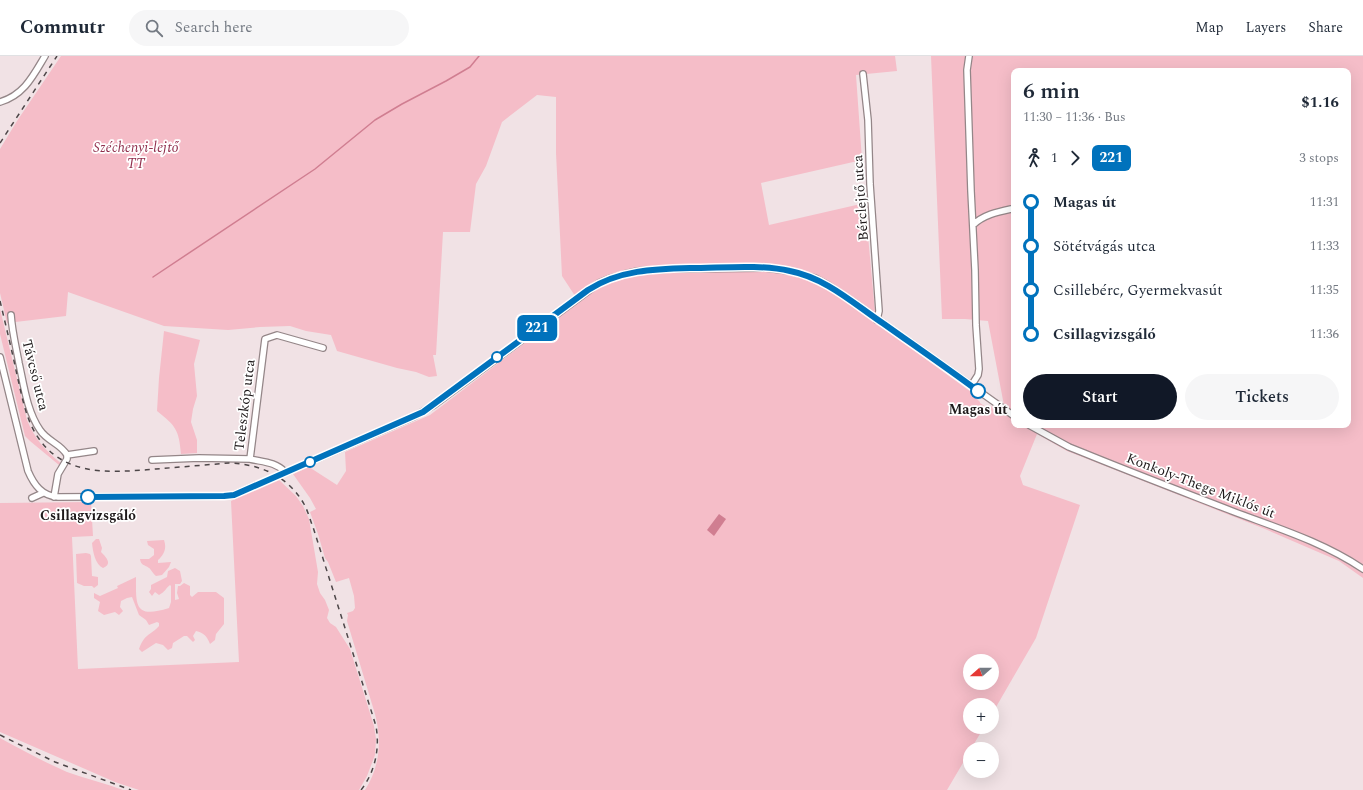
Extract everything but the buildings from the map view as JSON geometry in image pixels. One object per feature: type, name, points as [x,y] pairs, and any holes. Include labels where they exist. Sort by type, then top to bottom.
[{"type":"street","points":[[0,102],[15,96],[24,88],[45,56]]},
{"type":"street","points":[[968,56],[967,70],[976,325],[979,369],[978,375],[971,386]]},
{"type":"street","name":"Bérclejtő utca","points":[[863,74],[868,120],[870,184],[879,311],[878,320]]},
{"type":"street","points":[[973,225],[981,218],[1011,209]]},
{"type":"street","points":[[972,212],[981,218]]},
{"type":"street","points":[[0,357],[28,471],[35,485],[43,492],[54,497],[229,496],[423,412],[588,290],[605,280],[625,274],[653,269],[766,268],[790,271],[815,278],[828,285],[1011,414]]},
{"type":"street","name":"Távcső utca","points":[[11,315],[23,381],[31,413],[44,435],[53,443],[61,447],[67,455]]},
{"type":"street","name":"Teleszkóp utca","points":[[285,472],[282,468],[272,464],[250,459],[265,339],[277,335],[323,348]]},
{"type":"street","name":"Konkoly-Thege Miklós út","points":[[1034,428],[1084,454],[1234,512],[1264,522],[1315,543],[1349,559],[1363,569]]},
{"type":"street","points":[[54,497],[58,474],[67,459],[67,455],[94,451]]},
{"type":"street","points":[[152,460],[199,458],[250,459]]},
{"type":"street","points":[[32,498],[43,492]]},
{"type":"green space","name":"Széchenyi-lejtő TT","points":[[61,56],[895,56],[897,71],[856,75],[862,160],[761,183],[769,225],[865,203],[876,323],[978,397],[977,399],[980,403],[989,409],[992,406],[1006,416],[988,321],[942,319],[931,56],[1363,56],[1363,578],[1339,561],[1265,529],[1067,451],[1037,434],[1020,476],[1023,485],[1080,505],[1036,638],[999,702],[999,698],[963,698],[963,734],[980,734],[975,742],[963,742],[963,763],[947,790],[365,790],[377,763],[379,743],[375,714],[347,621],[347,613],[353,611],[355,608],[354,596],[349,578],[336,582],[325,558],[310,512],[316,509],[293,474],[309,467],[337,485],[346,471],[345,452],[430,415],[579,302],[562,276],[556,153],[556,97],[537,95],[502,122],[486,166],[476,184],[470,232],[443,232],[436,355],[433,355],[437,376],[429,377],[416,372],[337,351],[331,335],[306,331],[290,326],[228,330],[164,326],[68,292],[66,316],[7,323],[0,293],[0,149]]},
{"type":"green space","points":[[0,309],[27,420],[41,443],[50,454],[61,463],[59,465],[25,436],[0,334]]},
{"type":"green space","points":[[164,331],[200,340],[194,364],[197,396],[191,422],[197,440],[197,453],[181,454],[178,434],[172,425],[157,411]]},
{"type":"green space","points":[[278,479],[296,496],[309,519],[318,572],[317,584],[329,610],[327,618],[330,623],[336,627],[350,649],[374,726],[376,739],[375,755],[367,776],[359,790],[139,790],[115,782],[0,732],[0,503],[91,502],[93,536],[72,537],[78,669],[239,662],[231,501]]},
{"type":"green space","points":[[96,539],[99,539],[102,548],[101,552],[108,560],[108,565],[103,568],[96,561],[94,554],[92,543]]},
{"type":"green space","points":[[164,540],[164,551],[158,560],[158,563],[171,562],[169,567],[162,575],[156,576],[150,569],[142,564],[140,559],[149,559],[154,555],[154,549],[148,545],[147,541]]},
{"type":"green space","points":[[76,554],[90,554],[91,556],[92,576],[98,577],[98,585],[94,588],[92,586],[84,586],[77,583]]},
{"type":"green space","points":[[175,568],[180,571],[182,581],[180,584],[175,584],[175,600],[179,599],[177,593],[178,586],[184,583],[190,586],[190,595],[192,597],[198,592],[216,592],[224,598],[224,624],[216,634],[215,640],[210,644],[205,635],[196,631],[193,636],[195,640],[193,642],[187,636],[184,636],[173,643],[172,648],[168,650],[163,645],[156,643],[142,652],[139,649],[143,640],[159,626],[159,623],[157,622],[149,625],[146,620],[139,615],[132,597],[121,601],[120,607],[123,611],[119,615],[115,612],[104,615],[98,611],[100,602],[94,598],[94,593],[100,596],[118,588],[117,586],[136,577],[136,595],[139,607],[149,612],[169,608],[171,602],[170,585],[163,593],[159,595],[155,592],[152,596],[149,592],[151,585],[167,577],[168,571]]},
{"type":"green space","points":[[0,738],[67,772],[123,790],[0,790]]},
{"type":"shaded area","points":[[719,514],[726,519],[714,536],[707,530]]},
{"type":"waterway","points":[[153,277],[315,169],[375,120],[470,67],[479,56]]},
{"type":"railway","points":[[0,143],[57,56]]},
{"type":"railway","points":[[0,301],[21,394],[31,425],[42,442],[54,455],[69,463],[84,468],[102,471],[138,470],[229,463],[240,464],[252,466],[272,473],[290,486],[297,494],[305,507],[313,527],[376,726],[377,752],[370,776],[361,790]]},
{"type":"railway","points":[[0,735],[55,762],[131,790]]},
{"type":"bus line","name":"221","points":[[88,497],[234,495],[423,412],[599,283],[625,274],[653,269],[766,268],[790,271],[815,278],[855,303],[978,391]]},
{"type":"place","name":"Magas út","points":[[978,391]]},
{"type":"place","name":"Csillagvizsgáló","points":[[88,497]]}]
